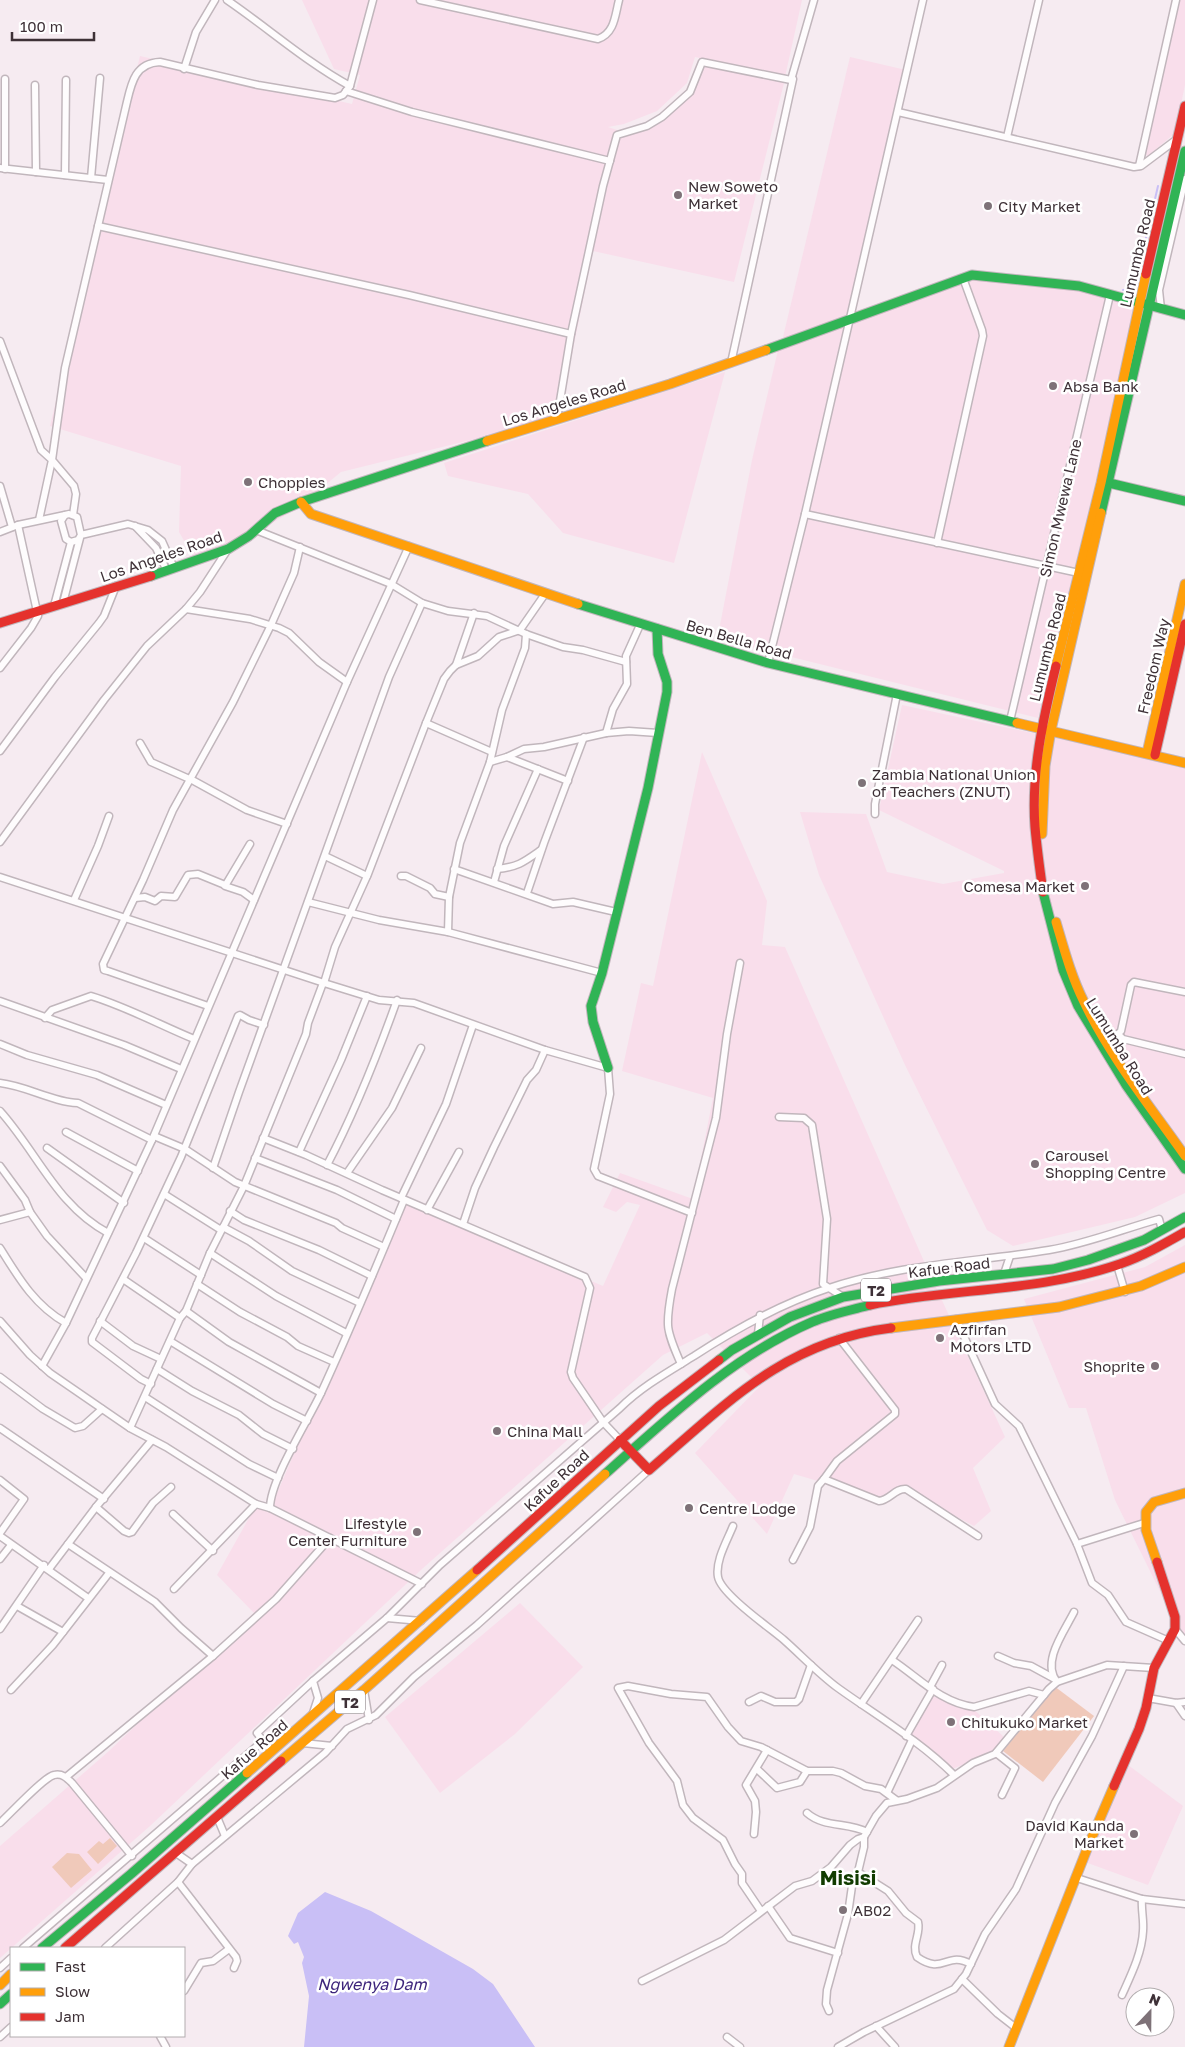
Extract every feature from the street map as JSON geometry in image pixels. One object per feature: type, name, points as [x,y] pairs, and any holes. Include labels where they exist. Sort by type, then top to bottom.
[{"type":"main road","name":"Lumumba Road","points":[[1185,106],[1139,303],[1101,483],[1079,573],[1046,729],[1035,793],[1035,826],[1044,901],[1063,970],[1078,1006],[1185,1156]]},
{"type":"main road","name":"Lumumba Road","points":[[1046,729],[1109,483],[1150,306],[1183,180],[1185,151]]},
{"type":"main road","name":"Los Angeles Road","points":[[0,623],[228,550],[275,514],[301,502],[731,362],[849,321],[963,278],[975,275],[1079,286],[1185,315]]},
{"type":"main road","points":[[1109,483],[1185,500]]},
{"type":"main road","name":"Ben Bella Road","points":[[301,502],[311,514],[640,625],[768,663],[1185,763]]},
{"type":"main road","name":"Freedom Way","points":[[1181,635],[1185,584]]},
{"type":"main road","name":"Freedom Way","points":[[1151,754],[1185,624]]},
{"type":"main road","points":[[608,1068],[591,1012],[592,1000],[602,973],[648,788],[667,692],[667,682],[658,654],[657,630]]},
{"type":"main road","name":"Lumumba Road","points":[[1102,1042],[1126,1085],[1185,1168]]},
{"type":"main road","name":"Kafue Road","points":[[43,1947],[131,1874],[421,1621],[620,1440],[710,1366],[758,1334],[790,1317],[843,1297],[898,1286],[1053,1269],[1088,1260],[1144,1240],[1185,1217]]},
{"type":"main road","name":"Kafue Road","points":[[66,1947],[364,1690],[631,1451],[717,1377],[806,1324],[838,1313],[874,1305],[1061,1279],[1117,1265],[1159,1247],[1185,1232]]},
{"type":"main road","points":[[620,1440],[649,1470],[748,1385],[774,1368],[817,1346],[865,1331],[1059,1307],[1125,1292],[1166,1277],[1185,1267]]},
{"type":"main road","points":[[1008,2047],[1106,1804],[1139,1728],[1154,1668],[1175,1629],[1176,1616],[1144,1523],[1145,1512],[1155,1500],[1185,1493]]},
{"type":"main road","points":[[0,1984],[10,1975]]},
{"type":"main road","points":[[0,2004],[10,1995]]},
{"type":"street","points":[[184,69],[196,32],[215,0]]},
{"type":"street","points":[[227,0],[272,32],[310,63],[348,89],[412,112],[610,161]]},
{"type":"street","points":[[39,520],[52,460],[65,368],[108,180],[135,74],[142,67],[154,62],[160,62],[184,69],[335,98],[348,89],[373,0]]},
{"type":"street","points":[[420,0],[598,39],[605,36],[612,27],[619,0]]},
{"type":"street","points":[[731,362],[793,79],[814,0]]},
{"type":"street","points":[[768,663],[805,514],[923,0]]},
{"type":"street","points":[[1007,137],[1039,0]]},
{"type":"street","points":[[1138,166],[1176,0]]},
{"type":"street","points":[[557,419],[570,334],[617,135],[647,126],[662,117],[690,92],[702,62],[789,80],[793,79]]},
{"type":"street","points":[[91,178],[100,78]]},
{"type":"street","points":[[5,79],[3,168],[108,180]]},
{"type":"street","points":[[65,175],[66,80]]},
{"type":"street","points":[[35,85],[36,172]]},
{"type":"street","points":[[898,112],[1138,166],[1178,138]]},
{"type":"street","points":[[1161,309],[1159,290],[1183,180]]},
{"type":"street","points":[[98,226],[409,295],[570,334]]},
{"type":"street","points":[[937,543],[983,336],[963,278]]},
{"type":"street","name":"Simon Mwewa Lane","points":[[1010,722],[1110,295]]},
{"type":"street","points":[[0,341],[41,450],[74,486],[76,494],[73,515]]},
{"type":"street","points":[[0,366],[8,363]]},
{"type":"street","points":[[0,486],[15,526],[38,616],[0,668]]},
{"type":"street","points":[[805,514],[1079,573]]},
{"type":"street","points":[[0,532],[39,520],[52,517],[63,518],[73,515]]},
{"type":"street","points":[[59,604],[81,536],[77,517],[73,515]]},
{"type":"street","points":[[63,518],[66,539],[70,542],[76,542],[81,536],[128,524],[135,526],[156,548],[170,569]]},
{"type":"street","points":[[256,530],[391,584],[422,603],[448,611],[474,613],[497,619],[523,632],[563,647],[584,650],[626,662]]},
{"type":"street","points":[[59,604],[70,542]]},
{"type":"street","points":[[42,1366],[66,1323],[86,1278],[124,1203],[347,682],[409,546]]},
{"type":"street","points":[[208,1006],[104,970],[103,964],[164,834],[169,818],[233,702],[271,625],[294,573],[300,547]]},
{"type":"street","points":[[0,842],[104,700],[147,646],[186,609],[210,578],[228,550]]},
{"type":"street","points":[[0,751],[104,616],[116,586]]},
{"type":"street","points":[[448,932],[449,897],[460,843],[490,762],[505,701],[525,648],[523,632],[545,594]]},
{"type":"street","points":[[213,1168],[389,677],[422,603]]},
{"type":"street","points":[[186,609],[250,619],[289,633],[319,662],[347,682]]},
{"type":"street","points":[[456,665],[474,613]]},
{"type":"street","points":[[606,733],[613,710],[627,684],[626,656],[640,625]]},
{"type":"street","points":[[130,1428],[180,1318],[186,1310],[210,1253],[244,1186],[306,1034],[308,1022],[324,983],[335,947],[367,876],[444,680],[450,670],[456,665],[478,656],[499,637],[523,632]]},
{"type":"street","points":[[875,814],[875,804],[897,694]]},
{"type":"street","points":[[426,723],[492,752]]},
{"type":"street","points":[[490,762],[524,749],[544,747],[606,733],[629,731],[658,734]]},
{"type":"street","points":[[527,893],[584,737]]},
{"type":"street","points":[[140,743],[151,762],[190,779],[247,810],[287,824]]},
{"type":"street","points":[[507,757],[568,781]]},
{"type":"street","points":[[494,882],[504,846],[538,769]]},
{"type":"street","points":[[74,900],[109,816]]},
{"type":"street","points":[[226,885],[250,844]]},
{"type":"street","points":[[497,869],[513,868],[542,850]]},
{"type":"street","points":[[325,856],[367,876]]},
{"type":"street","points":[[454,869],[527,893],[553,904],[573,902],[616,912]]},
{"type":"street","points":[[135,898],[145,897],[155,901],[161,896],[175,897],[188,875],[198,874],[226,885],[226,887],[243,892],[254,900]]},
{"type":"street","points":[[401,876],[406,876],[430,888],[435,894],[449,897]]},
{"type":"street","points":[[0,877],[324,983],[386,1001],[397,1000],[414,1003],[545,1050],[608,1068],[610,1094],[594,1169],[595,1173],[598,1176],[692,1213]]},
{"type":"street","points":[[308,902],[405,926],[448,932],[602,973]]},
{"type":"street","points":[[680,1364],[669,1335],[667,1317],[672,1289],[716,1118],[727,1034],[740,963]]},
{"type":"street","points":[[1102,1042],[1121,1031],[1131,985],[1134,982],[1185,992]]},
{"type":"street","points":[[45,1018],[52,1010],[91,996],[155,1020],[194,1039]]},
{"type":"street","points":[[299,1152],[341,1060],[367,996]]},
{"type":"street","points":[[327,1165],[345,1131],[378,1052],[397,1000]]},
{"type":"street","points":[[0,1001],[124,1045],[181,1069]]},
{"type":"street","points":[[151,1384],[92,1342],[92,1338],[144,1238],[185,1149],[238,1016],[240,1014],[249,1020],[264,1025]]},
{"type":"street","points":[[270,1508],[270,1501],[278,1478],[321,1393],[403,1199],[446,1104],[473,1025]]},
{"type":"street","points":[[1118,1034],[1123,1039],[1185,1054]]},
{"type":"street","points":[[0,1044],[26,1055],[98,1075],[166,1105]]},
{"type":"street","points":[[346,1173],[392,1108],[421,1048]]},
{"type":"street","points":[[463,1224],[475,1188],[494,1146],[527,1080],[536,1070],[545,1050]]},
{"type":"street","points":[[0,1083],[50,1096],[68,1103],[78,1103],[153,1138],[185,1149],[228,1178],[244,1186],[336,1223],[342,1228],[384,1247]]},
{"type":"street","points":[[0,1111],[62,1197],[87,1221],[108,1233]]},
{"type":"street","points":[[779,1117],[804,1118],[812,1125],[827,1219],[823,1284],[843,1297]]},
{"type":"street","points":[[66,1132],[138,1171]]},
{"type":"street","points":[[263,1138],[299,1152],[588,1280],[590,1288],[571,1372],[573,1378],[603,1422],[620,1440]]},
{"type":"street","points":[[47,1148],[124,1203]]},
{"type":"street","points":[[427,1210],[459,1152]]},
{"type":"street","points":[[255,1158],[337,1190],[396,1219]]},
{"type":"street","points":[[0,1166],[25,1200],[30,1212],[47,1236],[86,1278]]},
{"type":"street","points":[[164,1194],[222,1228],[249,1240],[292,1271],[360,1303]]},
{"type":"street","points":[[230,1211],[244,1220],[319,1250],[372,1276]]},
{"type":"street","points":[[0,1219],[30,1212]]},
{"type":"street","points":[[272,1750],[258,1733],[313,1681],[387,1618],[440,1565],[633,1394],[760,1315],[829,1288],[894,1272],[957,1261],[1010,1256],[1052,1249],[1159,1219],[1162,1230]]},
{"type":"street","points":[[144,1238],[201,1275]]},
{"type":"street","points":[[0,1248],[34,1298],[51,1314],[66,1323]]},
{"type":"street","points":[[210,1253],[276,1296],[346,1333]]},
{"type":"street","points":[[1004,1274],[1010,1256]]},
{"type":"street","points":[[1117,1265],[1125,1292]]},
{"type":"street","points":[[123,1279],[180,1318]]},
{"type":"street","points":[[196,1284],[240,1312],[287,1337],[298,1346],[334,1362]]},
{"type":"street","points":[[186,1310],[228,1342],[321,1393]]},
{"type":"street","points":[[758,1334],[760,1315]]},
{"type":"street","points":[[0,1320],[42,1366],[130,1428],[256,1504],[270,1508],[422,1584]]},
{"type":"street","points":[[956,1320],[995,1404],[1019,1426],[1077,1544],[1092,1583],[1108,1595],[1126,1622],[1169,1641]]},
{"type":"street","points":[[100,1321],[126,1342],[161,1359]]},
{"type":"street","points":[[793,1560],[810,1527],[818,1486],[838,1461],[895,1414],[895,1410],[839,1338]]},
{"type":"street","points":[[170,1341],[273,1404],[307,1421]]},
{"type":"street","points":[[158,1368],[192,1391],[239,1415],[263,1434],[293,1449]]},
{"type":"street","points":[[0,1377],[43,1409],[75,1428],[83,1426],[102,1409]]},
{"type":"street","points":[[145,1397],[249,1464],[278,1478]]},
{"type":"street","points":[[0,1428],[104,1499]]},
{"type":"street","points":[[0,1629],[46,1567],[68,1544],[152,1440]]},
{"type":"street","points":[[106,1947],[178,1882],[192,1864],[332,1746],[347,1729],[369,1720],[414,1677],[477,1625],[649,1470]]},
{"type":"street","points":[[824,1478],[879,1501],[884,1500],[899,1490],[906,1489],[978,1536]]},
{"type":"street","points":[[0,1480],[24,1499],[0,1535],[88,1598]]},
{"type":"street","points":[[96,1508],[129,1533],[132,1532],[153,1503],[171,1487]]},
{"type":"street","points":[[174,1589],[256,1504]]},
{"type":"street","points":[[174,1514],[212,1551]]},
{"type":"street","points":[[1077,1544],[1144,1523]]},
{"type":"street","points":[[733,1526],[720,1559],[718,1578],[722,1585],[745,1609],[784,1640],[831,1682],[933,1756],[954,1775]]},
{"type":"street","points":[[66,1777],[213,1656],[276,1599],[330,1538]]},
{"type":"street","points":[[0,1559],[11,1544]]},
{"type":"street","points":[[68,1544],[155,1602],[213,1656]]},
{"type":"street","points":[[12,1690],[53,1645],[109,1573]]},
{"type":"street","points":[[17,1606],[63,1632]]},
{"type":"street","points":[[1055,1680],[1050,1668],[1051,1662],[1074,1612]]},
{"type":"street","points":[[387,1618],[421,1621]]},
{"type":"street","points":[[861,1704],[918,1620]]},
{"type":"street","points":[[1175,1629],[1185,1641]]},
{"type":"street","points":[[998,1656],[1014,1663],[1031,1666],[1055,1680]]},
{"type":"street","points":[[892,1660],[944,1698],[974,1707],[1029,1692],[1044,1695]]},
{"type":"street","points":[[750,1702],[761,1696],[775,1702],[796,1702],[811,1665]]},
{"type":"street","points":[[887,1793],[909,1738],[942,1665]]},
{"type":"street","points":[[829,2011],[826,1997],[850,1907],[853,1879],[858,1872],[866,1835],[883,1806],[896,1800],[919,1796],[937,1788],[954,1775],[996,1752],[1055,1680],[1107,1665],[1154,1668]]},
{"type":"street","points":[[838,2047],[876,2026],[954,1989],[962,1979],[972,1964],[986,1934],[1016,1888],[1055,1804],[1092,1736],[1124,1666]]},
{"type":"street","points":[[311,1716],[318,1698],[313,1681]]},
{"type":"street","points":[[761,1911],[742,1883],[742,1874],[723,1840],[693,1818],[683,1805],[677,1780],[649,1743],[618,1688],[628,1686],[671,1694],[707,1697],[735,1736],[741,1741],[766,1750],[808,1771],[833,1771],[841,1773],[865,1786],[878,1787],[896,1800]]},
{"type":"street","points":[[364,1690],[369,1720]]},
{"type":"street","points":[[1148,1698],[1176,1703],[1185,1702]]},
{"type":"street","points":[[1176,1703],[1185,1716]]},
{"type":"street","points":[[24,1947],[123,1864],[263,1741]]},
{"type":"street","points":[[303,1742],[332,1746]]},
{"type":"street","points":[[754,1834],[756,1812],[754,1801],[746,1787],[766,1750]]},
{"type":"street","points":[[996,1752],[1015,1768],[1002,1796]]},
{"type":"street","points":[[756,1769],[777,1788],[800,1782],[808,1771]]},
{"type":"street","points":[[0,1823],[48,1778],[54,1775],[66,1777],[132,1856]]},
{"type":"street","points":[[807,1813],[818,1821],[856,1827],[866,1835]]},
{"type":"street","points":[[217,1817],[225,1836]]},
{"type":"street","points":[[642,1981],[724,1940],[796,1886],[812,1881],[831,1868],[850,1845],[866,1835]]},
{"type":"street","points":[[176,1853],[192,1864]]},
{"type":"street","points":[[123,1864],[131,1874]]},
{"type":"street","points":[[858,1872],[888,1890],[906,1913],[918,1922],[919,1930],[915,1950],[917,1957],[934,1965],[945,1964],[950,1960],[956,1959],[972,1964]]},
{"type":"street","points":[[1077,1878],[1142,1898],[1185,1904]]},
{"type":"street","points":[[178,1882],[236,1957],[237,1961],[234,1968]]},
{"type":"street","points":[[1122,1996],[1142,1943],[1144,1923],[1142,1898]]},
{"type":"street","points":[[768,1906],[790,1938],[838,1952]]},
{"type":"street","points":[[185,1989],[201,1964],[213,1961],[229,1949]]},
{"type":"street","points":[[0,1968],[10,1959]]},
{"type":"street","points":[[962,1979],[998,2014],[1016,2028]]},
{"type":"street","points":[[876,2026],[895,2047]]},
{"type":"street","points":[[0,2037],[10,2029]]},
{"type":"street","points":[[727,2037],[740,2047]]},
{"type":"shaded area","points":[[302,0],[802,0],[785,77],[695,57],[687,83],[657,111],[624,124],[608,127],[617,130],[616,137],[662,114],[686,93],[700,60],[785,79],[734,282],[593,251],[559,418],[341,472],[296,509],[244,540],[194,558],[179,532],[181,466],[50,426],[140,56],[352,104],[360,75],[334,69]]},
{"type":"shaded area","points":[[1178,0],[1185,0],[1185,85],[1175,133],[1148,156],[1143,153]]},
{"type":"shaded area","points":[[850,57],[906,70],[846,316],[787,338],[783,337]]},
{"type":"shaded area","points":[[974,276],[1076,286],[1139,304],[1038,718],[723,640],[720,625],[752,460],[779,346]]},
{"type":"shaded area","points":[[725,372],[674,563],[563,533],[528,494],[448,476],[444,463]]},
{"type":"shaded area","points":[[902,705],[1185,766],[1185,1193],[1135,1217],[1013,1246],[987,1230],[905,1065],[819,875],[800,812],[866,814],[887,872],[943,884],[1004,873],[1004,871],[879,810]]},
{"type":"shaded area","points":[[702,752],[767,901],[762,945],[785,947],[923,1259],[1005,1437],[973,1468],[991,1511],[974,1526],[900,1487],[882,1500],[794,1474],[767,1534],[695,1453],[760,1386],[707,1333],[663,1355],[422,1569],[150,1826],[12,1947],[10,1947],[0,1958],[0,1846],[109,1751],[254,1613],[217,1575],[254,1509],[274,1500],[403,1202],[603,1286],[640,1205],[627,1202],[616,1212],[603,1207],[620,1173],[693,1199],[713,1098],[622,1071],[641,983],[653,986]]},
{"type":"shaded area","points":[[1185,1245],[1185,1642],[1115,1500],[1086,1408],[1069,1408],[1024,1299],[1145,1267]]},
{"type":"shaded area","points":[[520,1603],[583,1667],[515,1734],[440,1793],[385,1717]]},
{"type":"shaded area","points":[[1054,1686],[1094,1716],[1043,1782],[1003,1751]]},
{"type":"shaded area","name":"Chitukuko Market","points":[[931,1696],[970,1706],[1005,1738],[991,1754],[952,1769],[909,1735]]},
{"type":"shaded area","name":"David Kaunda Market","points":[[1128,1765],[1183,1806],[1148,1885],[1085,1862]]},
{"type":"shaded area","points":[[110,1838],[117,1846],[98,1864],[87,1852],[99,1841],[103,1844]]},
{"type":"shaded area","points":[[67,1853],[79,1854],[92,1870],[71,1888],[52,1867]]},
{"type":"water","name":"Ngwenya Dam","points":[[325,1892],[371,1911],[473,1969],[493,1984],[535,2047],[304,2047],[309,1996],[302,1963],[304,1957],[298,1942],[294,1944],[288,1936],[298,1913]]},
{"type":"waterway","points":[[1123,290],[1132,289],[1135,285],[1158,186]]},
{"type":"traffic: fast","points":[[1101,513],[1185,151]]},
{"type":"traffic: fast","points":[[766,350],[972,275],[1079,286],[1185,315]]},
{"type":"traffic: fast","points":[[151,576],[228,549],[249,536],[275,513],[301,502],[487,441]]},
{"type":"traffic: fast","points":[[1109,483],[1185,501]]},
{"type":"traffic: fast","points":[[578,604],[768,663],[1017,723]]},
{"type":"traffic: fast","points":[[608,1068],[593,1022],[591,1006],[602,973],[648,788],[667,692],[667,682],[658,654],[657,629]]},
{"type":"traffic: fast","points":[[1043,892],[1063,970],[1078,1006],[1126,1085],[1185,1169]]},
{"type":"traffic: fast","points":[[719,1360],[732,1350],[790,1317],[843,1297],[939,1281],[1053,1269],[1088,1260],[1144,1240],[1185,1217]]},
{"type":"traffic: fast","points":[[605,1474],[703,1389],[755,1352],[812,1322],[870,1305]]},
{"type":"traffic: fast","points":[[43,1947],[247,1773]]},
{"type":"traffic: fast","points":[[0,2004],[10,1995]]},
{"type":"traffic: slow","points":[[1056,666],[1101,483],[1146,274]]},
{"type":"traffic: slow","points":[[487,441],[670,384],[766,350]]},
{"type":"traffic: slow","points":[[301,502],[311,514],[578,604]]},
{"type":"traffic: slow","points":[[1042,834],[1045,766],[1051,730],[1101,513]]},
{"type":"traffic: slow","points":[[1147,753],[1185,584]]},
{"type":"traffic: slow","points":[[1017,723],[1185,763]]},
{"type":"traffic: slow","points":[[1056,922],[1075,982],[1094,1022],[1131,1081],[1185,1156]]},
{"type":"traffic: slow","points":[[891,1328],[1059,1307],[1141,1286],[1185,1267]]},
{"type":"traffic: slow","points":[[281,1761],[364,1690],[605,1474]]},
{"type":"traffic: slow","points":[[1157,1562],[1146,1530],[1146,1512],[1154,1502],[1185,1493]]},
{"type":"traffic: slow","points":[[247,1773],[477,1570]]},
{"type":"traffic: slow","points":[[1009,2047],[1089,1844],[1114,1786]]},
{"type":"traffic: slow","points":[[0,1985],[10,1975]]},
{"type":"traffic: jam","points":[[1146,274],[1185,106]]},
{"type":"traffic: jam","points":[[0,623],[151,576]]},
{"type":"traffic: jam","points":[[1155,755],[1185,624]]},
{"type":"traffic: jam","points":[[1043,892],[1035,827],[1036,766],[1056,666]]},
{"type":"traffic: jam","points":[[870,1305],[933,1295],[1027,1285],[1089,1273],[1137,1257],[1185,1232]]},
{"type":"traffic: jam","points":[[620,1440],[649,1470],[731,1399],[788,1361],[819,1346],[853,1335],[891,1328]]},
{"type":"traffic: jam","points":[[477,1570],[659,1406],[719,1360]]},
{"type":"traffic: jam","points":[[1114,1786],[1139,1729],[1146,1708],[1154,1668],[1175,1629],[1175,1617],[1157,1562]]},
{"type":"traffic: jam","points":[[66,1947],[281,1761]]},
{"type":"place","name":"New Soweto Market","points":[[678,195]]},
{"type":"place","name":"City Market","points":[[988,206]]},
{"type":"place","name":"Absa Bank","points":[[1053,386]]},
{"type":"place","name":"Choppies","points":[[248,482]]},
{"type":"place","name":"Zambia National Union of Teachers (ZNUT)","points":[[862,783]]},
{"type":"place","name":"Comesa Market","points":[[1085,886]]},
{"type":"place","name":"Carousel Shopping Centre","points":[[1035,1164]]},
{"type":"place","name":"Azfirfan Motors LTD","points":[[940,1338]]},
{"type":"place","name":"Shoprite","points":[[1155,1366]]},
{"type":"place","name":"China Mall","points":[[497,1431]]},
{"type":"place","name":"Centre Lodge","points":[[689,1508]]},
{"type":"place","name":"Lifestyle Center Furniture","points":[[417,1532]]},
{"type":"place","name":"Chitukuko Market","points":[[951,1722]]},
{"type":"place","name":"David Kaunda Market","points":[[1134,1834]]},
{"type":"place","name":"AB02","points":[[843,1910]]},
{"type":"district","name":"Misisi","points":[[848,1877]]}]
